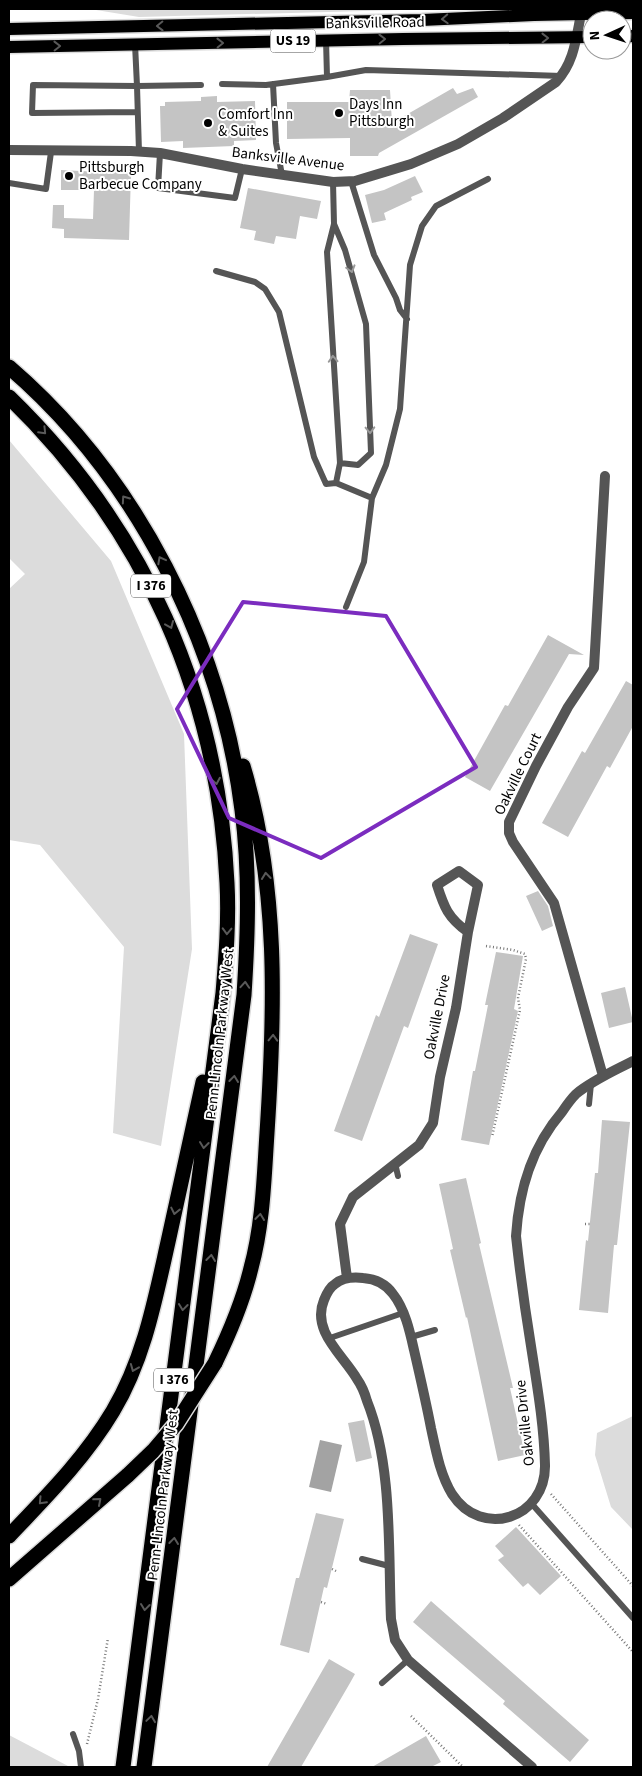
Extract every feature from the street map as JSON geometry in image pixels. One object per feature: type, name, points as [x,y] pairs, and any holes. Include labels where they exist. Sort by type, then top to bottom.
[{"type":"highway","name":"Penn-Lincoln Parkway West","points":[[9,367],[65,423],[109,478],[151,540],[185,606],[209,668],[229,735],[242,810],[248,884],[247,958],[238,1043],[144,1767]]},
{"type":"highway","name":"Penn-Lincoln Parkway West","points":[[9,397],[49,437],[92,491],[132,552],[165,615],[189,676],[208,740],[223,831],[227,885],[226,956],[223,993],[123,1767]]},
{"type":"highway","points":[[9,1579],[128,1475],[153,1451],[176,1424],[215,1364],[231,1330],[243,1298],[258,1238],[262,1207],[272,1062],[273,985],[269,904],[260,830],[243,765],[209,668]]},
{"type":"highway","points":[[9,1536],[59,1482],[87,1448],[113,1411],[141,1351],[153,1309],[223,993]]},
{"type":"main road","name":"US 19","points":[[9,29],[474,13],[633,13]]},
{"type":"main road","name":"Banksville Road","points":[[9,47],[582,37]]},
{"type":"street","name":"Banksville Avenue","points":[[9,150],[160,153],[242,169],[333,182],[366,178],[411,164],[458,144],[503,118],[556,82],[562,76],[571,60],[581,14]]},
{"type":"street","name":"Oakville Court","points":[[603,1076],[554,903],[513,842],[509,833],[509,822],[540,758],[568,707],[594,668],[604,476]]},
{"type":"street","name":"Oakville Drive","points":[[468,932],[444,908],[437,885],[459,871],[478,885],[468,932],[456,1008],[440,1077],[433,1123],[419,1145],[353,1197],[340,1224],[347,1278],[370,1279],[382,1283],[394,1294],[403,1313],[411,1337],[441,1471],[446,1484],[461,1506],[488,1520],[516,1515],[524,1510],[539,1492],[545,1476],[543,1428],[516,1236],[518,1208],[528,1169],[554,1121],[576,1094],[603,1076],[633,1061]]},
{"type":"street","points":[[347,1278],[334,1284],[326,1296],[321,1316],[323,1330],[359,1381],[369,1404],[382,1457],[386,1486],[391,1619],[395,1640],[408,1660],[532,1767]]},
{"type":"lane","points":[[326,40],[326,77]]},
{"type":"lane","points":[[135,44],[139,152]]},
{"type":"lane","points":[[222,84],[273,84],[366,70],[562,76]]},
{"type":"lane","points":[[273,84],[276,143],[282,175]]},
{"type":"lane","points":[[137,112],[32,113],[33,85],[201,85]]},
{"type":"lane","points":[[9,183],[46,189],[52,152]]},
{"type":"lane","points":[[160,153],[158,188],[235,198],[242,169]]},
{"type":"lane","points":[[346,607],[364,562],[372,498],[386,465],[400,409],[410,265],[422,226],[436,206],[488,179]]},
{"type":"lane","points":[[351,181],[374,255],[396,298],[400,310],[407,319]]},
{"type":"lane","points":[[333,182],[334,224],[327,252],[340,463],[336,483]]},
{"type":"lane","points":[[334,224],[345,250],[366,324],[371,453],[358,465],[340,463]]},
{"type":"lane","points":[[216,271],[255,282],[266,290],[279,312],[314,457],[326,484],[336,483],[372,498]]},
{"type":"lane","points":[[588,1104],[591,1084]]},
{"type":"lane","points":[[395,1163],[398,1176]]},
{"type":"lane","points":[[328,1339],[403,1313]]},
{"type":"lane","points":[[411,1337],[434,1330]]},
{"type":"lane","points":[[531,1503],[633,1618]]},
{"type":"lane","points":[[362,1559],[389,1566]]},
{"type":"lane","points":[[382,1683],[408,1660]]},
{"type":"lane","points":[[73,1734],[79,1751],[81,1767]]},
{"type":"path","points":[[486,946],[526,954],[518,998],[520,1010],[492,1137]]},
{"type":"path","points":[[585,1224],[590,1224]]},
{"type":"path","points":[[550,1493],[633,1586]]},
{"type":"path","points":[[518,1525],[633,1652]]},
{"type":"path","points":[[332,1569],[336,1571]]},
{"type":"path","points":[[321,1602],[327,1604]]},
{"type":"path","points":[[81,1767],[98,1699],[108,1638]]},
{"type":"path","points":[[411,1716],[463,1767]]},
{"type":"highlighted area","points":[[243,602],[386,616],[476,767],[321,858],[229,818],[177,709]]},
{"type":"shaded area","points":[[90,9],[438,9],[139,17]]},
{"type":"shaded area","points":[[9,440],[111,561],[184,734],[192,949],[161,1146],[113,1133],[124,947],[40,845],[9,840],[9,589],[25,574],[9,558]]},
{"type":"shaded area","points":[[633,1416],[633,1530],[611,1507],[595,1455],[597,1433]]},
{"type":"shaded area","points":[[320,1440],[342,1445],[331,1492],[309,1487]]},
{"type":"shaded area","points":[[9,1735],[68,1766],[68,1767],[9,1767]]},
{"type":"building","name":"Days Inn Pittsburgh","points":[[453,88],[457,94],[473,88],[478,97],[379,153],[378,156],[350,156],[350,138],[287,139],[287,102],[349,102],[350,90],[390,90],[392,123]]},
{"type":"building","name":"Comfort Inn & Suites","points":[[217,96],[217,102],[255,101],[256,140],[234,141],[234,146],[183,148],[183,141],[161,142],[160,106],[165,106],[165,102],[201,101],[201,97]]},
{"type":"building","points":[[101,162],[117,163],[117,172],[131,173],[129,240],[64,238],[64,229],[52,228],[53,205],[64,205],[64,218],[93,219],[94,190],[61,190],[61,170],[101,172]]},
{"type":"building","points":[[415,176],[423,192],[411,197],[412,200],[384,213],[386,220],[372,223],[365,195],[384,190]]},
{"type":"building","points":[[248,188],[321,201],[317,219],[300,216],[296,239],[276,236],[274,244],[254,240],[256,231],[240,228]]},
{"type":"building","points":[[548,635],[584,655],[569,654],[490,791],[465,777],[505,705],[508,706]]},
{"type":"building","points":[[626,681],[633,685],[633,726],[610,768],[607,766],[568,837],[542,823],[582,751],[585,753]]},
{"type":"building","points":[[538,891],[548,906],[553,926],[542,931],[526,896]]},
{"type":"building","points":[[410,934],[438,944],[408,1028],[404,1026],[362,1141],[334,1131],[376,1015],[379,1017]]},
{"type":"building","points":[[496,952],[523,956],[514,1009],[518,1011],[489,1145],[461,1140],[473,1071],[475,1071],[488,1005],[485,1005]]},
{"type":"building","points":[[625,987],[633,1022],[609,1028],[601,993]]},
{"type":"building","points":[[602,1120],[630,1122],[617,1245],[614,1245],[608,1313],[579,1310],[595,1173],[598,1173]]},
{"type":"building","points":[[466,1178],[481,1243],[479,1244],[513,1388],[510,1388],[525,1455],[498,1461],[467,1317],[450,1250],[453,1249],[439,1184]]},
{"type":"building","points":[[364,1420],[372,1458],[356,1462],[348,1423]]},
{"type":"building","points":[[316,1513],[344,1519],[327,1588],[324,1587],[309,1653],[280,1645],[296,1578],[299,1578]]},
{"type":"building","points":[[516,1527],[561,1576],[540,1595],[528,1583],[523,1587],[498,1560],[504,1556],[495,1546]]},
{"type":"building","points":[[431,1601],[589,1740],[570,1762],[503,1704],[505,1701],[413,1622]]},
{"type":"building","points":[[329,1659],[355,1674],[350,1683],[301,1767],[267,1767]]},
{"type":"building","points":[[426,1736],[441,1762],[431,1767],[372,1767]]},
{"type":"place","name":"Days Inn Pittsburgh","points":[[339,113]]},
{"type":"place","name":"Comfort Inn & Suites","points":[[208,123]]},
{"type":"place","name":"Pittsburgh Barbecue Company","points":[[69,176]]}]
